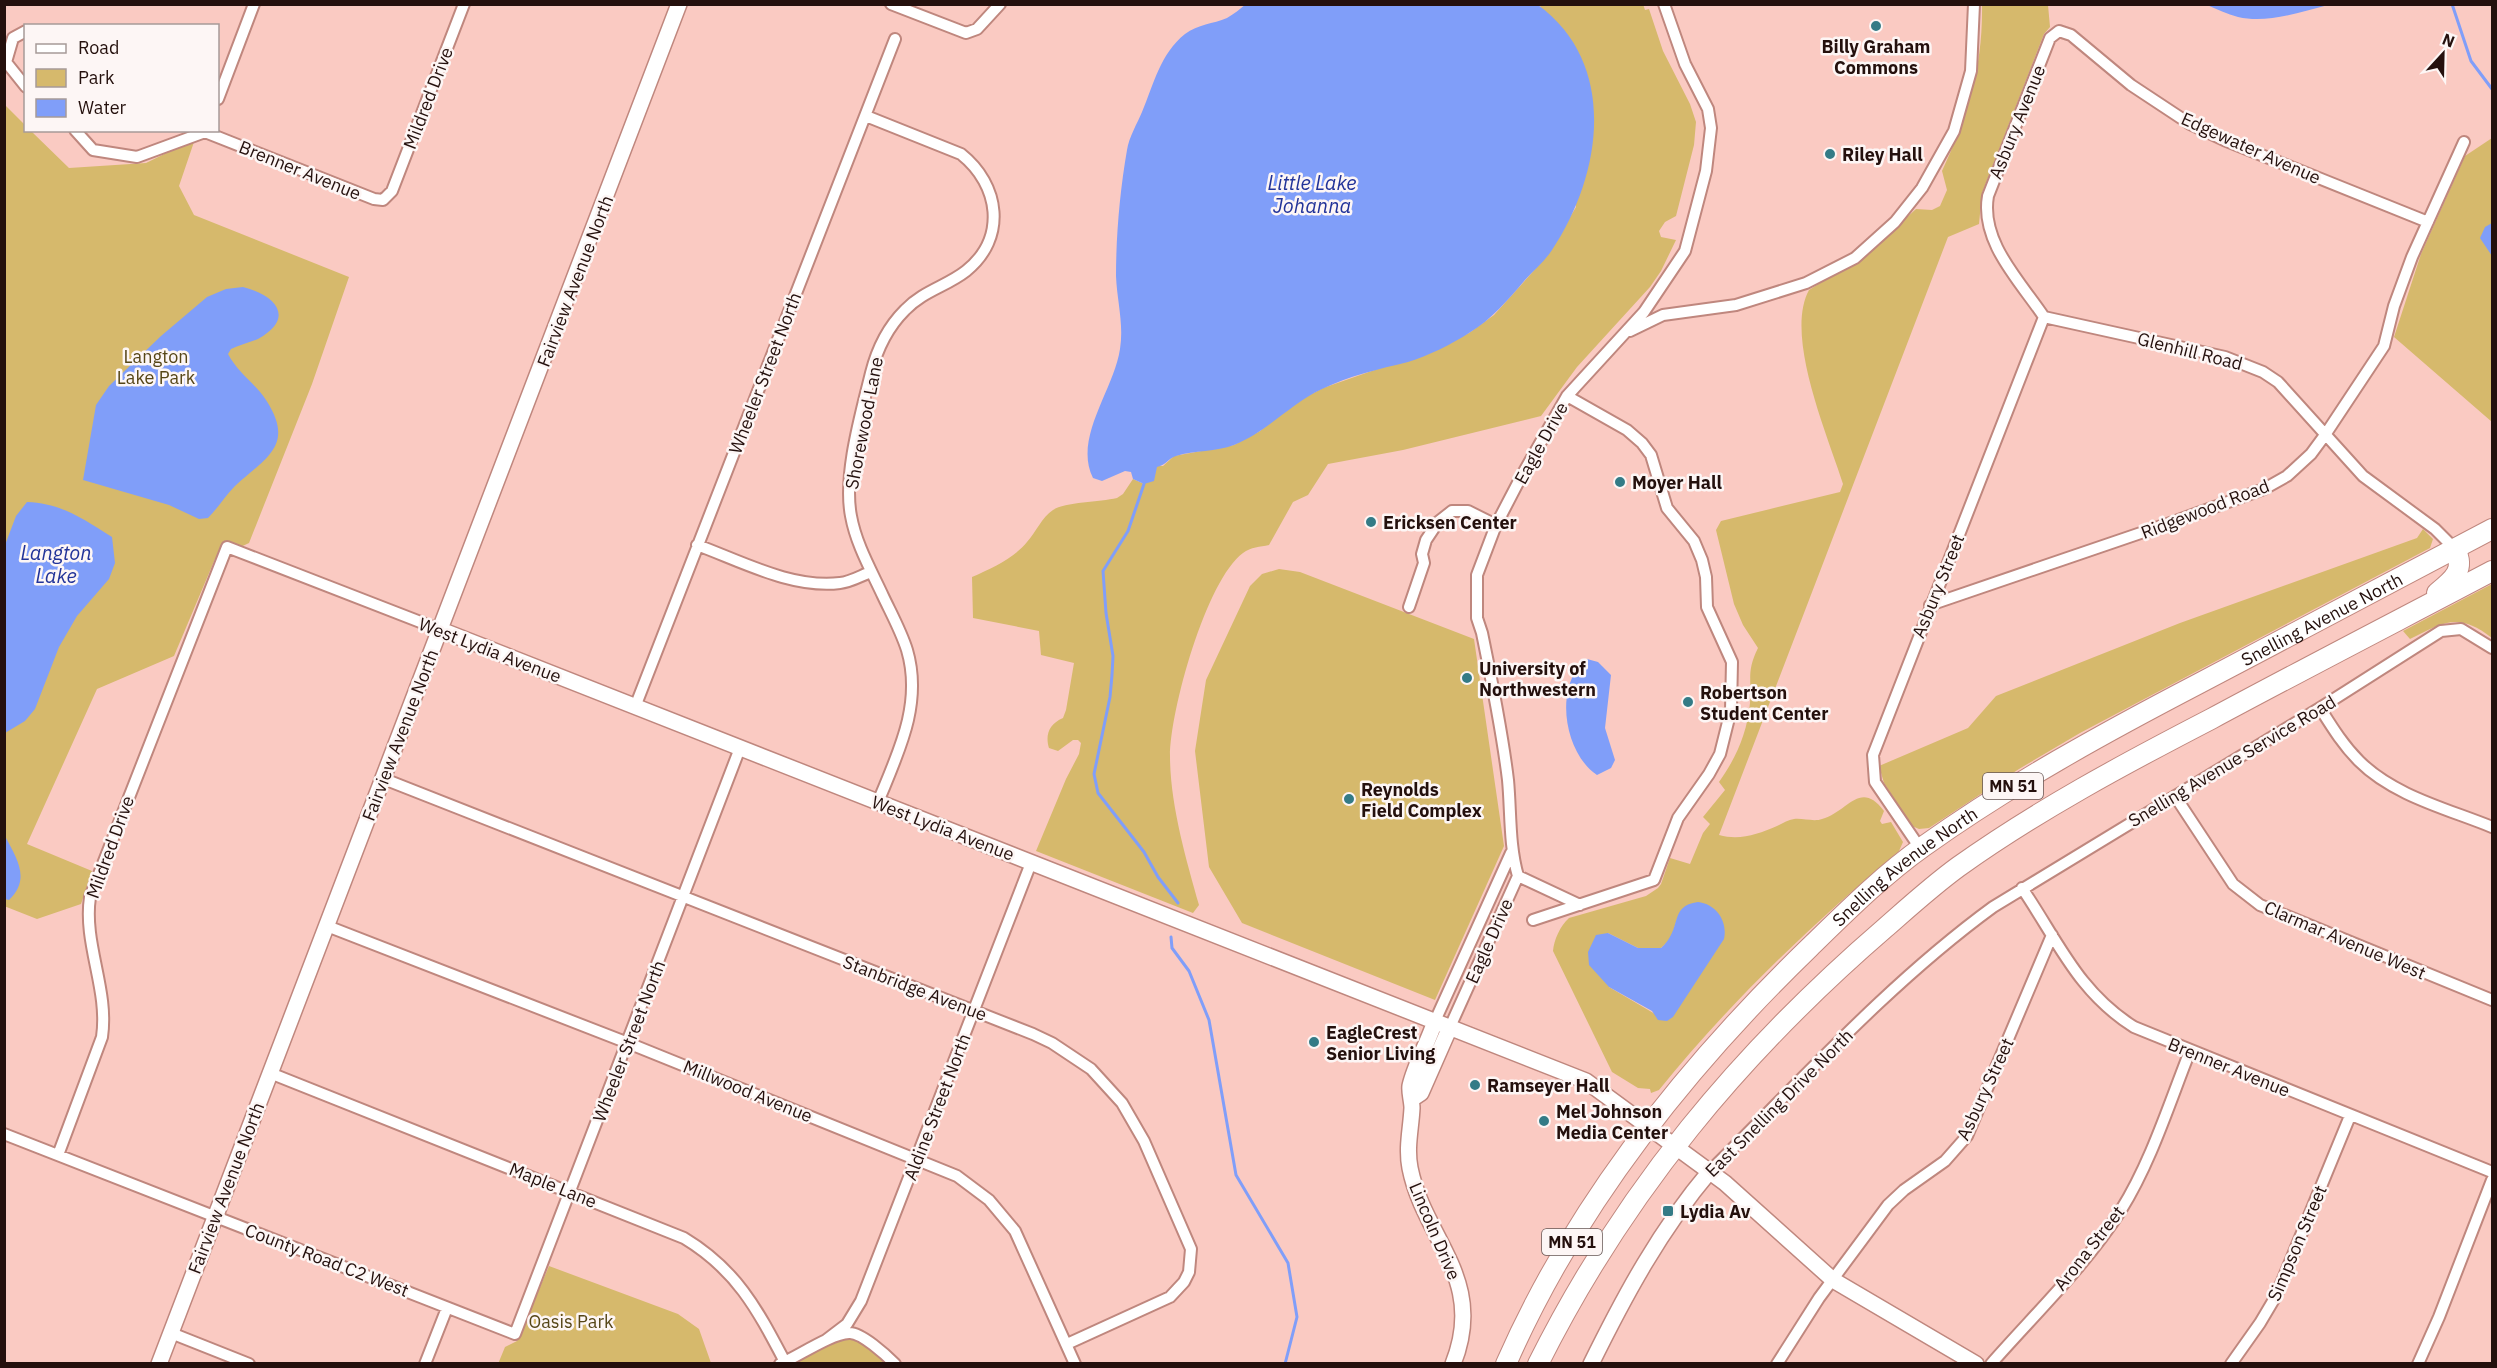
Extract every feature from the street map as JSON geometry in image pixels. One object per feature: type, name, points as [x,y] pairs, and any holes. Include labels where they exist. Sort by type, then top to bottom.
[{"type":"highway","name":"Snelling Avenue North","points":[[1506,1364],[1532,1312],[1578,1231],[1648,1126],[1704,1058],[1786,970],[1874,887],[1920,848],[2034,773],[2088,742],[2493,529]]},
{"type":"highway","points":[[2418,610],[2450,582],[2459,568],[2461,560],[2455,549]]},
{"type":"highway","name":"Snelling Avenue North","points":[[1538,1364],[1601,1251],[1674,1145],[1747,1059],[1815,990],[1923,893],[2002,837],[2097,779],[2493,571]]},
{"type":"street","points":[[219,96],[254,4]]},
{"type":"street","name":"Mildred Drive","points":[[392,191],[464,4]]},
{"type":"street","name":"Fairview Avenue North","points":[[159,1364],[679,4]]},
{"type":"street","points":[[891,4],[966,33],[977,29],[1000,4]]},
{"type":"street","name":"Eagle Drive","points":[[1450,1027],[1518,876],[1511,853],[1512,832],[1503,745],[1482,633],[1477,618],[1477,575],[1496,525],[1567,396],[1626,333],[1655,298],[1685,251],[1706,171],[1711,128],[1708,109],[1685,64],[1664,4]]},
{"type":"street","name":"Eagle Drive","points":[[1626,333],[1663,315],[1736,305],[1806,283],[1855,258],[1895,222],[1922,188],[1954,132],[1971,71],[1974,4]]},
{"type":"street","name":"Asbury Avenue","points":[[2044,317],[1996,246],[1988,230],[1986,218],[1988,196],[2018,116],[2050,38],[2059,31]]},
{"type":"street","name":"Edgewater Avenue","points":[[2059,31],[2071,35],[2131,85],[2190,124],[2224,140],[2428,222]]},
{"type":"street","points":[[24,32],[14,38],[6,62],[24,84]]},
{"type":"street","name":"Wheeler Street North","points":[[635,707],[895,39]]},
{"type":"street","name":"Shorewood Lane","points":[[866,116],[961,154],[972,163],[987,184],[994,211],[989,239],[975,263],[964,273],[920,296],[905,309],[884,337],[876,355],[852,464],[849,498],[855,535],[906,649],[912,687],[907,726],[878,802]]},
{"type":"street","points":[[77,132],[93,150],[137,157],[202,132]]},
{"type":"street","name":"Brenner Avenue","points":[[207,132],[374,199],[383,200],[392,191]]},
{"type":"street","name":"Ridgewood Road","points":[[1930,605],[2264,489],[2287,476],[2311,454],[2384,346],[2394,306],[2464,142]]},
{"type":"street","points":[[1655,298],[1663,315]]},
{"type":"street","name":"Glenhill Road","points":[[2044,317],[2225,357],[2244,363],[2278,382],[2363,476],[2435,529],[2455,549]]},
{"type":"street","name":"Asbury Street","points":[[1920,848],[1875,782],[1872,765],[1875,746],[2044,317]]},
{"type":"street","points":[[1533,920],[1653,880],[1678,818],[1720,754],[1733,691],[1732,662],[1707,607],[1706,577],[1701,560],[1694,541],[1667,508],[1651,455],[1642,443],[1627,430],[1567,396]]},
{"type":"street","points":[[1409,607],[1424,563],[1422,554],[1426,540],[1438,522],[1452,511],[1468,511],[1496,525]]},
{"type":"street","points":[[697,545],[777,575],[798,580],[842,583],[871,572]]},
{"type":"street","name":"Mildred Drive","points":[[58,1155],[102,1037],[105,1020],[101,987],[88,929],[90,897],[227,547]]},
{"type":"street","name":"West Lydia Avenue","points":[[227,547],[1586,1081],[1710,1171]]},
{"type":"street","name":"Snelling Avenue Service Road","points":[[2022,888],[2320,708],[2441,631],[2461,629],[2493,648]]},
{"type":"street","points":[[2320,708],[2348,749],[2375,775],[2408,793],[2493,827]]},
{"type":"street","name":"Wheeler Street North","points":[[515,1334],[740,748]]},
{"type":"street","name":"Stanbridge Avenue","points":[[384,779],[974,1011],[1052,1043],[1074,1056],[1106,1084],[1122,1103],[1139,1131],[1191,1249],[1189,1272],[1184,1282],[1170,1297],[1067,1344]]},
{"type":"street","name":"Clarmar Avenue West","points":[[2175,796],[2226,876],[2246,896],[2260,905],[2493,1000]]},
{"type":"street","name":"Eagle Drive","points":[[1435,1021],[1511,853]]},
{"type":"street","name":"Aldine Street North","points":[[826,1340],[847,1324],[861,1301],[1031,863]]},
{"type":"street","points":[[1518,876],[1580,905]]},
{"type":"street","name":"Brenner Avenue","points":[[2022,888],[2081,981],[2101,1003],[2134,1027],[2493,1172]]},
{"type":"street","name":"East Snelling Drive North","points":[[1591,1364],[1647,1257],[1672,1219],[1710,1171],[1914,970],[1960,931],[2022,888]]},
{"type":"street","name":"Millwood Avenue","points":[[327,926],[628,1043],[957,1176],[989,1200],[1003,1215],[1027,1253],[1075,1364]]},
{"type":"street","name":"Asbury Street","points":[[1777,1364],[1833,1280],[1888,1205],[1904,1190],[1945,1161],[1967,1136],[2052,935]]},
{"type":"street","name":"Lincoln Drive","points":[[1435,1021],[1409,1088],[1412,1099],[1408,1143],[1410,1167],[1422,1203],[1452,1264],[1461,1302],[1459,1340],[1453,1364]]},
{"type":"street","name":"Lincoln Drive","points":[[1412,1099],[1420,1093],[1450,1027]]},
{"type":"street","name":"Arona Street","points":[[1991,1364],[2089,1252],[2121,1209],[2143,1168],[2190,1051]]},
{"type":"street","name":"Maple Lane","points":[[270,1074],[684,1238],[709,1254],[733,1276],[748,1294],[783,1363]]},
{"type":"street","name":"Simpson Street","points":[[2231,1364],[2276,1296],[2350,1116]]},
{"type":"street","name":"County Road C2 West","points":[[4,1134],[515,1334]]},
{"type":"street","points":[[1710,1171],[1833,1280],[1976,1364]]},
{"type":"street","points":[[2418,1364],[2493,1180]]},
{"type":"street","points":[[861,1301],[858,1313],[861,1329],[873,1346]]},
{"type":"street","points":[[425,1364],[447,1308]]},
{"type":"street","points":[[171,1333],[249,1364]]},
{"type":"street","points":[[783,1363],[826,1340],[849,1333],[857,1335],[895,1364]]},
{"type":"green space","points":[[1643,4],[1645,10],[1649,9],[1663,51],[1690,104],[1696,122],[1694,145],[1676,216],[1665,222],[1659,231],[1661,237],[1676,240],[1661,271],[1650,287],[1577,367],[1541,416],[1403,450],[1328,464],[1308,495],[1293,502],[1269,545],[1246,551],[1229,568],[1216,590],[1193,648],[1183,679],[1172,735],[1170,756],[1176,812],[1199,905],[1193,913],[1036,851],[1079,754],[1081,743],[1078,740],[1073,740],[1058,751],[1049,748],[1048,739],[1049,730],[1063,718],[1066,710],[1074,663],[1041,655],[1039,631],[973,618],[972,577],[1002,563],[1015,553],[1027,542],[1046,517],[1058,507],[1117,498],[1123,494],[1133,479],[1144,484],[1157,466],[1163,466],[1174,456],[1234,445],[1260,431],[1296,402],[1323,388],[1386,366],[1409,361],[1469,333],[1494,315],[1547,256],[1576,207],[1541,7],[1538,5]]},
{"type":"green space","points":[[1982,5],[2048,5],[2050,27],[2044,34],[1982,193],[1979,224],[1948,237],[1719,835],[1749,836],[1792,819],[1819,820],[1854,800],[1868,798],[1876,802],[1884,811],[1880,821],[1882,824],[1891,822],[1903,842],[1899,851],[1773,965],[1715,1025],[1659,1090],[1651,1093],[1650,1089],[1638,1088],[1612,1072],[1553,951],[1555,942],[1560,929],[1569,918],[1646,896],[1658,888],[1670,858],[1690,864],[1703,833],[1710,824],[1703,817],[1725,790],[1719,782],[1731,764],[1746,725],[1750,703],[1751,670],[1758,648],[1743,625],[1734,604],[1716,530],[1721,521],[1840,492],[1843,484],[1819,414],[1805,359],[1802,333],[1803,310],[1809,290],[1869,252],[1916,209],[1932,210],[1940,206],[1947,190],[1942,171],[1972,90],[1977,70]],"holes":[[[1677,919],[1667,1021],[1609,987],[1608,933],[1638,948],[1661,948],[1671,939]]]},
{"type":"green space","name":"Langton Lake Park","points":[[4,104],[24,124],[24,132],[32,132],[69,168],[146,163],[195,139],[179,186],[194,215],[349,277],[312,384],[249,543],[215,559],[174,656],[97,689],[27,844],[92,871],[81,904],[37,919],[4,906]]},
{"type":"green space","points":[[2492,138],[2492,422],[2394,337],[2421,254],[2465,156]]},
{"type":"green space","points":[[2423,529],[2433,539],[2430,548],[2080,733],[2019,769],[1929,828],[1919,829],[1912,826],[1884,783],[1879,766],[1968,728],[1996,696],[2180,623],[2417,538]]},
{"type":"green space","name":"Reynolds Field Complex","points":[[1279,569],[1300,572],[1474,639],[1504,846],[1435,1000],[1242,923],[1209,867],[1195,751],[1206,680],[1250,586],[1262,574]]},
{"type":"green space","points":[[2492,584],[2492,638],[2460,622],[2442,624],[2410,639],[2403,631]]},
{"type":"green space","name":"Oasis Park","points":[[549,1266],[678,1314],[699,1329],[711,1363],[498,1364],[505,1347],[517,1341]]},
{"type":"green space","points":[[842,1338],[858,1339],[886,1363],[790,1364]]},
{"type":"water","name":"Little Lake Johanna","points":[[1246,4],[1538,5],[1564,29],[1581,58],[1591,89],[1594,122],[1591,155],[1582,188],[1569,220],[1546,258],[1506,302],[1477,328],[1440,349],[1416,359],[1332,384],[1310,395],[1257,433],[1234,445],[1174,457],[1157,467],[1154,481],[1144,484],[1133,479],[1131,472],[1125,471],[1102,481],[1093,478],[1088,463],[1088,447],[1091,430],[1120,349],[1121,331],[1116,276],[1117,245],[1120,197],[1131,135],[1159,70],[1176,42],[1200,26],[1227,18]]},
{"type":"water","points":[[2207,5],[2328,5],[2272,18],[2249,19]]},
{"type":"water","points":[[2492,223],[2492,256],[2480,238],[2485,227]]},
{"type":"water","points":[[243,287],[272,301],[279,315],[270,331],[258,339],[231,349],[228,354],[262,394],[275,416],[278,429],[277,440],[266,459],[235,486],[208,518],[199,519],[169,505],[83,480],[96,405],[109,386],[161,336],[207,297],[226,289]]},
{"type":"water","name":"Langton Lake","points":[[27,502],[61,509],[82,518],[112,537],[115,563],[109,579],[77,616],[59,647],[35,709],[25,721],[5,733],[5,545],[16,516]]},
{"type":"water","points":[[1587,659],[1598,662],[1611,675],[1605,728],[1615,760],[1611,768],[1597,775],[1578,754],[1572,741],[1566,710],[1571,681],[1578,668]]},
{"type":"water","points":[[5,836],[17,861],[21,877],[16,892],[9,900],[5,899]]},
{"type":"water","points":[[1698,902],[1710,906],[1719,915],[1724,926],[1724,939],[1673,1017],[1667,1021],[1658,1020],[1652,1011],[1609,987],[1589,965],[1588,952],[1596,935],[1608,933],[1638,948],[1661,948],[1668,941],[1683,908]]},
{"type":"waterway","points":[[2452,4],[2471,61],[2492,89]]},
{"type":"waterway","points":[[1144,484],[1128,531],[1103,571],[1106,613],[1113,656],[1110,697],[1094,774],[1098,793],[1144,852],[1158,877],[1178,903]]},
{"type":"waterway","points":[[1171,937],[1172,948],[1189,971],[1209,1020],[1236,1175],[1288,1263],[1297,1317],[1285,1364]]},
{"type":"place","name":"Billy Graham Commons","points":[[1876,26]]},
{"type":"place","name":"Riley Hall","points":[[1830,154]]},
{"type":"place","name":"Moyer Hall","points":[[1620,482]]},
{"type":"place","name":"Ericksen Center","points":[[1371,522]]},
{"type":"place","name":"University of Northwestern","points":[[1467,678]]},
{"type":"place","name":"Robertson Student Center","points":[[1688,702]]},
{"type":"place","name":"Reynolds Field Complex","points":[[1349,799]]},
{"type":"place","name":"EagleCrest Senior Living","points":[[1314,1042]]},
{"type":"place","name":"Ramseyer Hall","points":[[1475,1085]]},
{"type":"place","name":"Mel Johnson Media Center","points":[[1544,1121]]},
{"type":"place","name":"Lydia Av","points":[[1668,1211]]}]
